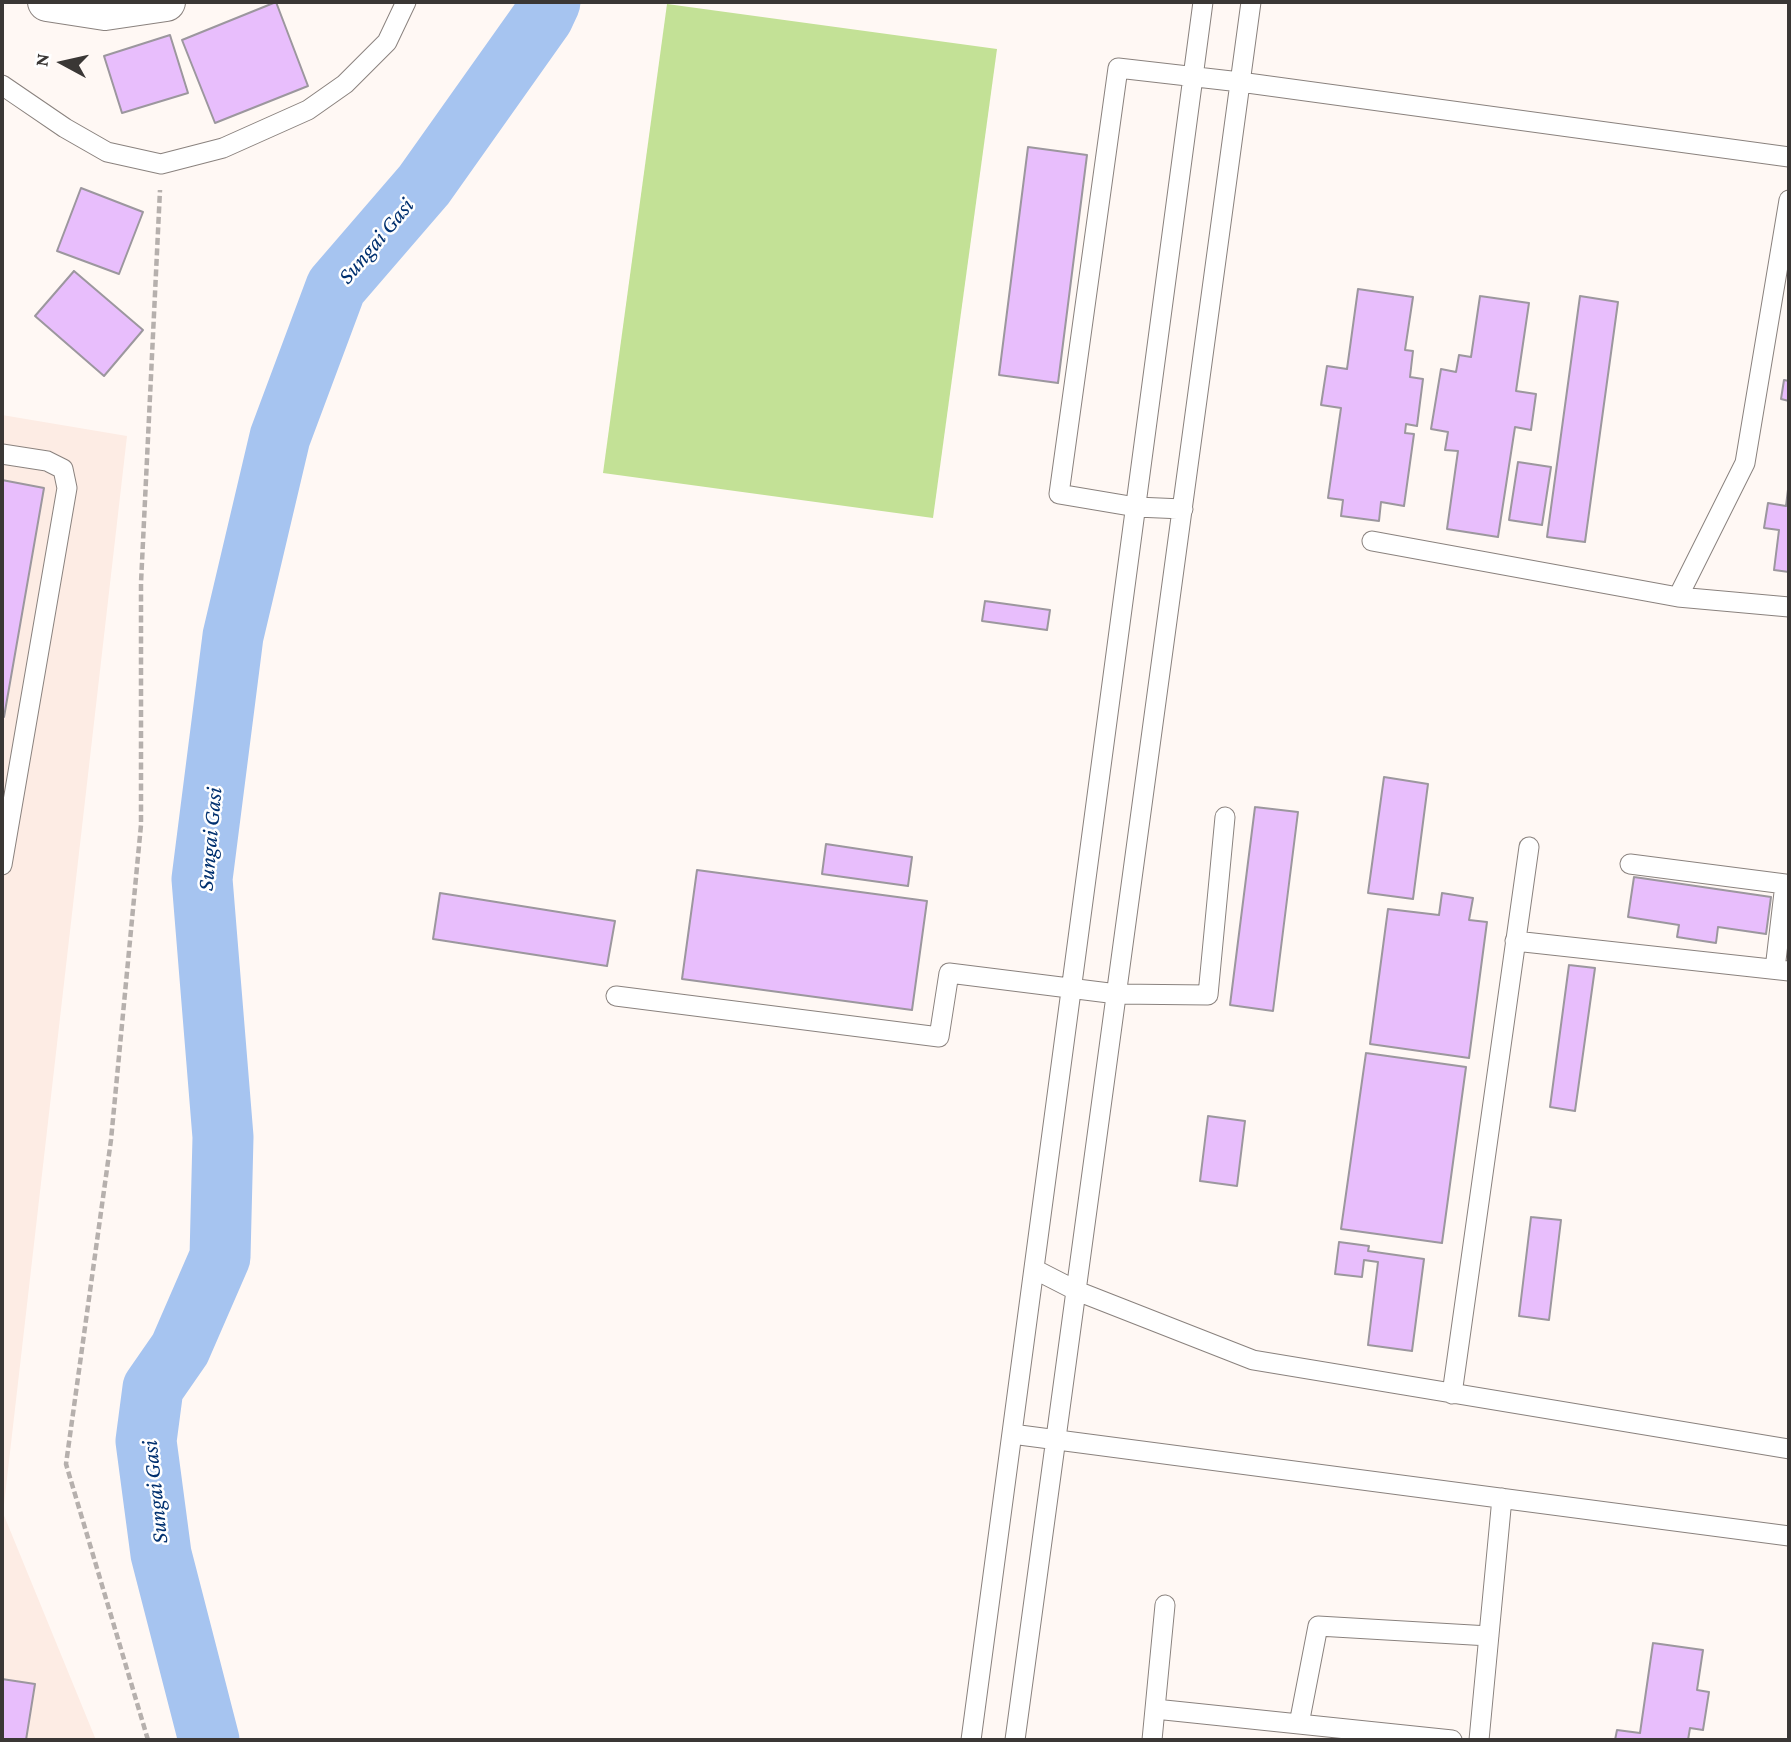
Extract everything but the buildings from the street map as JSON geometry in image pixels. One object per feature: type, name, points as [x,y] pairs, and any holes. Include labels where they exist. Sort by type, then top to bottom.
[{"type":"main road","points":[[47,2],[105,11],[166,2]]},
{"type":"lane","points":[[2,85],[65,128],[107,152],[161,164],[223,148],[309,110],[345,84],[387,42],[406,2]]},
{"type":"lane","points":[[971,1740],[1203,2]]},
{"type":"lane","points":[[1015,1740],[1251,2]]},
{"type":"lane","points":[[1183,509],[1136,508],[1059,494],[1118,68],[1240,82],[1789,157]]},
{"type":"lane","points":[[1678,597],[1745,463],[1789,200]]},
{"type":"lane","points":[[2,454],[47,461],[63,469],[68,488],[2,865]]},
{"type":"lane","points":[[1372,541],[1678,597],[1789,607]]},
{"type":"lane","points":[[616,996],[939,1037],[949,973],[1117,994],[1208,995],[1225,817]]},
{"type":"lane","points":[[1452,1394],[1529,846]]},
{"type":"lane","points":[[1515,941],[1782,970],[1787,884],[1630,864]]},
{"type":"lane","points":[[1034,1269],[1077,1291],[1253,1360],[1789,1449]]},
{"type":"lane","points":[[1012,1434],[1789,1536]]},
{"type":"lane","points":[[1479,1740],[1502,1498]]},
{"type":"lane","points":[[1152,1740],[1165,1605]]},
{"type":"lane","points":[[1300,1724],[1318,1626],[1489,1636]]},
{"type":"lane","points":[[1155,1709],[1452,1740]]},
{"type":"path","points":[[148,1740],[66,1464],[111,1140],[141,825],[141,583],[161,164]]},
{"type":"shaded area","points":[[2,415],[127,436],[3,1513],[96,1740],[2,1740]]},
{"type":"green space","points":[[667,4],[997,49],[933,518],[603,473]]},
{"type":"waterway","name":"Sungai Gasi","points":[[209,1740],[161,1554],[146,1441],[153,1388],[180,1349],[220,1257],[223,1137],[202,879],[233,636],[280,437],[336,287],[424,185],[543,17],[550,2]]}]
